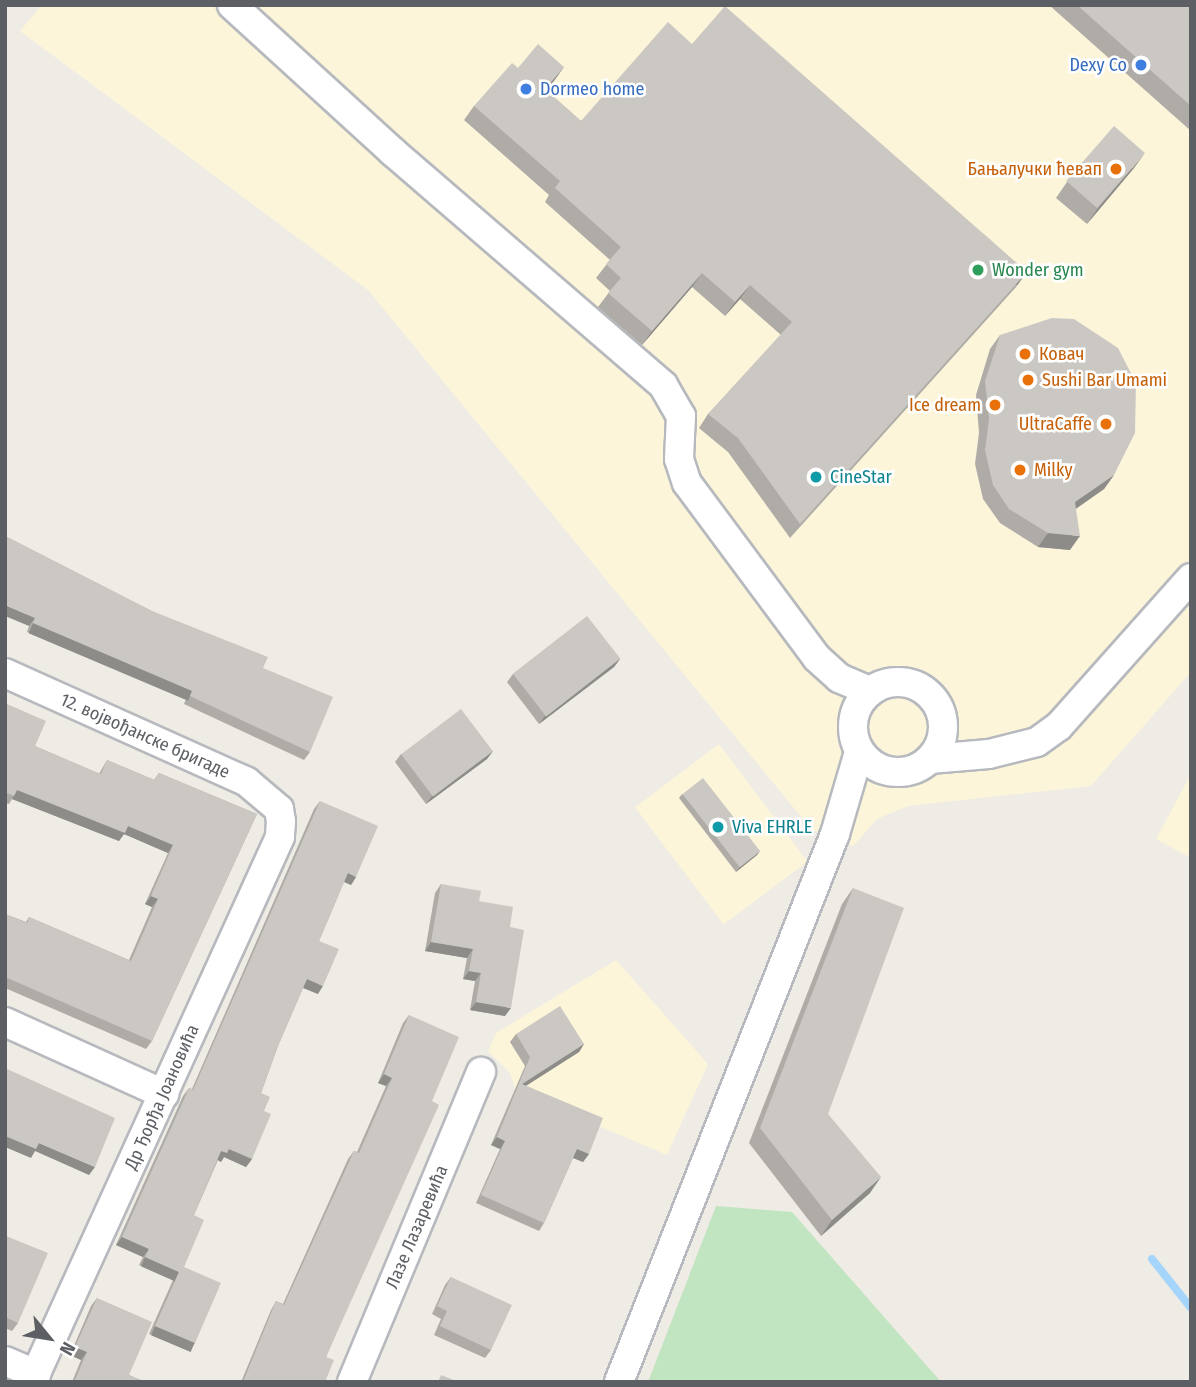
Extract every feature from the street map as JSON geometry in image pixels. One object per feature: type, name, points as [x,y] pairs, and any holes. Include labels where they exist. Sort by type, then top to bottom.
[{"type":"street","points":[[232,5],[393,152],[663,385],[681,416],[679,459],[687,483],[817,658],[852,724],[859,752],[838,824],[619,1382]]},
{"type":"street","points":[[859,752],[887,771],[910,771],[930,759],[989,754],[1037,742],[1059,726],[1191,578]]},
{"type":"street","points":[[817,658],[839,678],[870,691]]},
{"type":"street","name":"12. војвођанске бригаде","points":[[5,673],[247,782],[279,809]]},
{"type":"street","points":[[852,724],[870,691],[892,682],[915,685],[933,699],[943,732],[930,759]]},
{"type":"street","points":[[943,732],[989,754]]},
{"type":"street","points":[[838,824],[887,771]]},
{"type":"street","name":"Др Ђорђа Јоановића","points":[[34,1378],[280,836],[279,809]]},
{"type":"street","points":[[5,1022],[164,1094]]},
{"type":"street","name":"Лазе Лазаревића","points":[[352,1382],[481,1072]]},
{"type":"street","points":[[5,1360],[34,1378]]},
{"type":"shaded area","points":[[42,5],[1191,5],[1191,672],[1091,786],[908,806],[877,819],[853,846],[812,830],[368,290],[20,31]]},
{"type":"shaded area","points":[[719,744],[807,861],[724,925],[635,807]]},
{"type":"shaded area","points":[[1191,774],[1191,858],[1156,839]]},
{"type":"shaded area","points":[[616,960],[708,1064],[667,1155],[516,1091],[510,1073],[488,1051],[496,1033]]},
{"type":"green space","points":[[716,1206],[792,1212],[941,1382],[648,1382]]},
{"type":"building","points":[[1077,5],[1191,5],[1191,106]]},
{"type":"building","points":[[725,6],[1027,272],[800,524],[738,438],[708,414],[792,322],[750,285],[735,302],[702,273],[652,331],[608,293],[621,278],[606,264],[621,247],[555,188],[560,181],[474,106],[512,63],[518,68],[538,44],[564,67],[545,89],[581,121],[668,22],[692,44]]},
{"type":"building","points":[[1114,126],[1145,153],[1097,208],[1066,181]]},
{"type":"building","points":[[1052,318],[1074,319],[1118,348],[1136,383],[1135,433],[1114,475],[1075,502],[1080,536],[1048,533],[1009,509],[993,485],[985,450],[989,419],[985,381],[1000,335]]},
{"type":"building","points":[[5,536],[152,611],[268,657],[263,668],[333,697],[310,752],[190,696],[192,691],[33,623],[35,618],[5,605]]},
{"type":"building","points":[[587,616],[620,659],[546,716],[513,674]]},
{"type":"building","points":[[7,704],[46,721],[35,746],[101,774],[107,760],[155,780],[159,773],[257,814],[152,1041],[5,977],[5,914],[27,923],[29,917],[131,961],[158,899],[151,896],[173,845],[128,826],[125,833],[17,790],[14,796],[5,792]]},
{"type":"building","points":[[461,709],[493,751],[433,796],[401,754]]},
{"type":"building","name":"Viva EHRLE","points":[[703,778],[760,851],[740,867],[683,794]]},
{"type":"building","points":[[320,801],[378,826],[356,877],[348,873],[319,941],[339,949],[323,986],[307,979],[278,1046],[261,1093],[270,1097],[264,1111],[271,1114],[252,1159],[229,1149],[227,1153],[221,1151],[194,1215],[204,1220],[184,1267],[221,1283],[195,1343],[155,1326],[179,1272],[145,1257],[149,1249],[122,1237],[189,1088],[193,1090]]},
{"type":"building","points":[[441,884],[481,891],[479,901],[513,907],[510,927],[524,930],[511,1008],[476,1002],[481,973],[469,971],[473,949],[431,942]]},
{"type":"building","points":[[853,888],[904,908],[828,1114],[881,1177],[832,1220],[760,1128]]},
{"type":"building","points":[[560,1006],[584,1044],[522,1084],[603,1118],[589,1154],[577,1149],[544,1223],[481,1195],[505,1141],[497,1137],[530,1057],[516,1034]]},
{"type":"building","points":[[409,1015],[459,1037],[432,1101],[439,1105],[326,1357],[334,1360],[325,1382],[243,1382],[276,1301],[284,1305],[354,1151],[359,1153],[392,1078],[384,1074]]},
{"type":"building","points":[[5,1068],[115,1118],[95,1167],[39,1143],[36,1149],[5,1136]]},
{"type":"building","points":[[6,1236],[48,1253],[18,1323],[5,1317]]},
{"type":"building","points":[[451,1277],[512,1305],[491,1350],[440,1326],[447,1311],[437,1306]]},
{"type":"building","points":[[97,1298],[152,1322],[129,1375],[145,1382],[74,1382],[87,1352],[75,1347]]},
{"type":"building","points":[[441,1375],[459,1382],[438,1382]]},
{"type":"waterway","points":[[1152,1259],[1191,1308]]},
{"type":"place","name":"Dexy Co","points":[[1141,65]]},
{"type":"place","name":"Dormeo home","points":[[526,89]]},
{"type":"place","name":"Бањалучки ћевап","points":[[1116,169]]},
{"type":"place","name":"Wonder gym","points":[[978,270]]},
{"type":"place","name":"Ковач","points":[[1025,354]]},
{"type":"place","name":"Sushi Bar Umami","points":[[1028,380]]},
{"type":"place","name":"Ice dream","points":[[995,405]]},
{"type":"place","name":"UltraCaffe","points":[[1106,424]]},
{"type":"place","name":"Milky","points":[[1020,470]]},
{"type":"place","name":"CineStar","points":[[816,477]]},
{"type":"place","name":"Viva EHRLE","points":[[718,827]]}]
